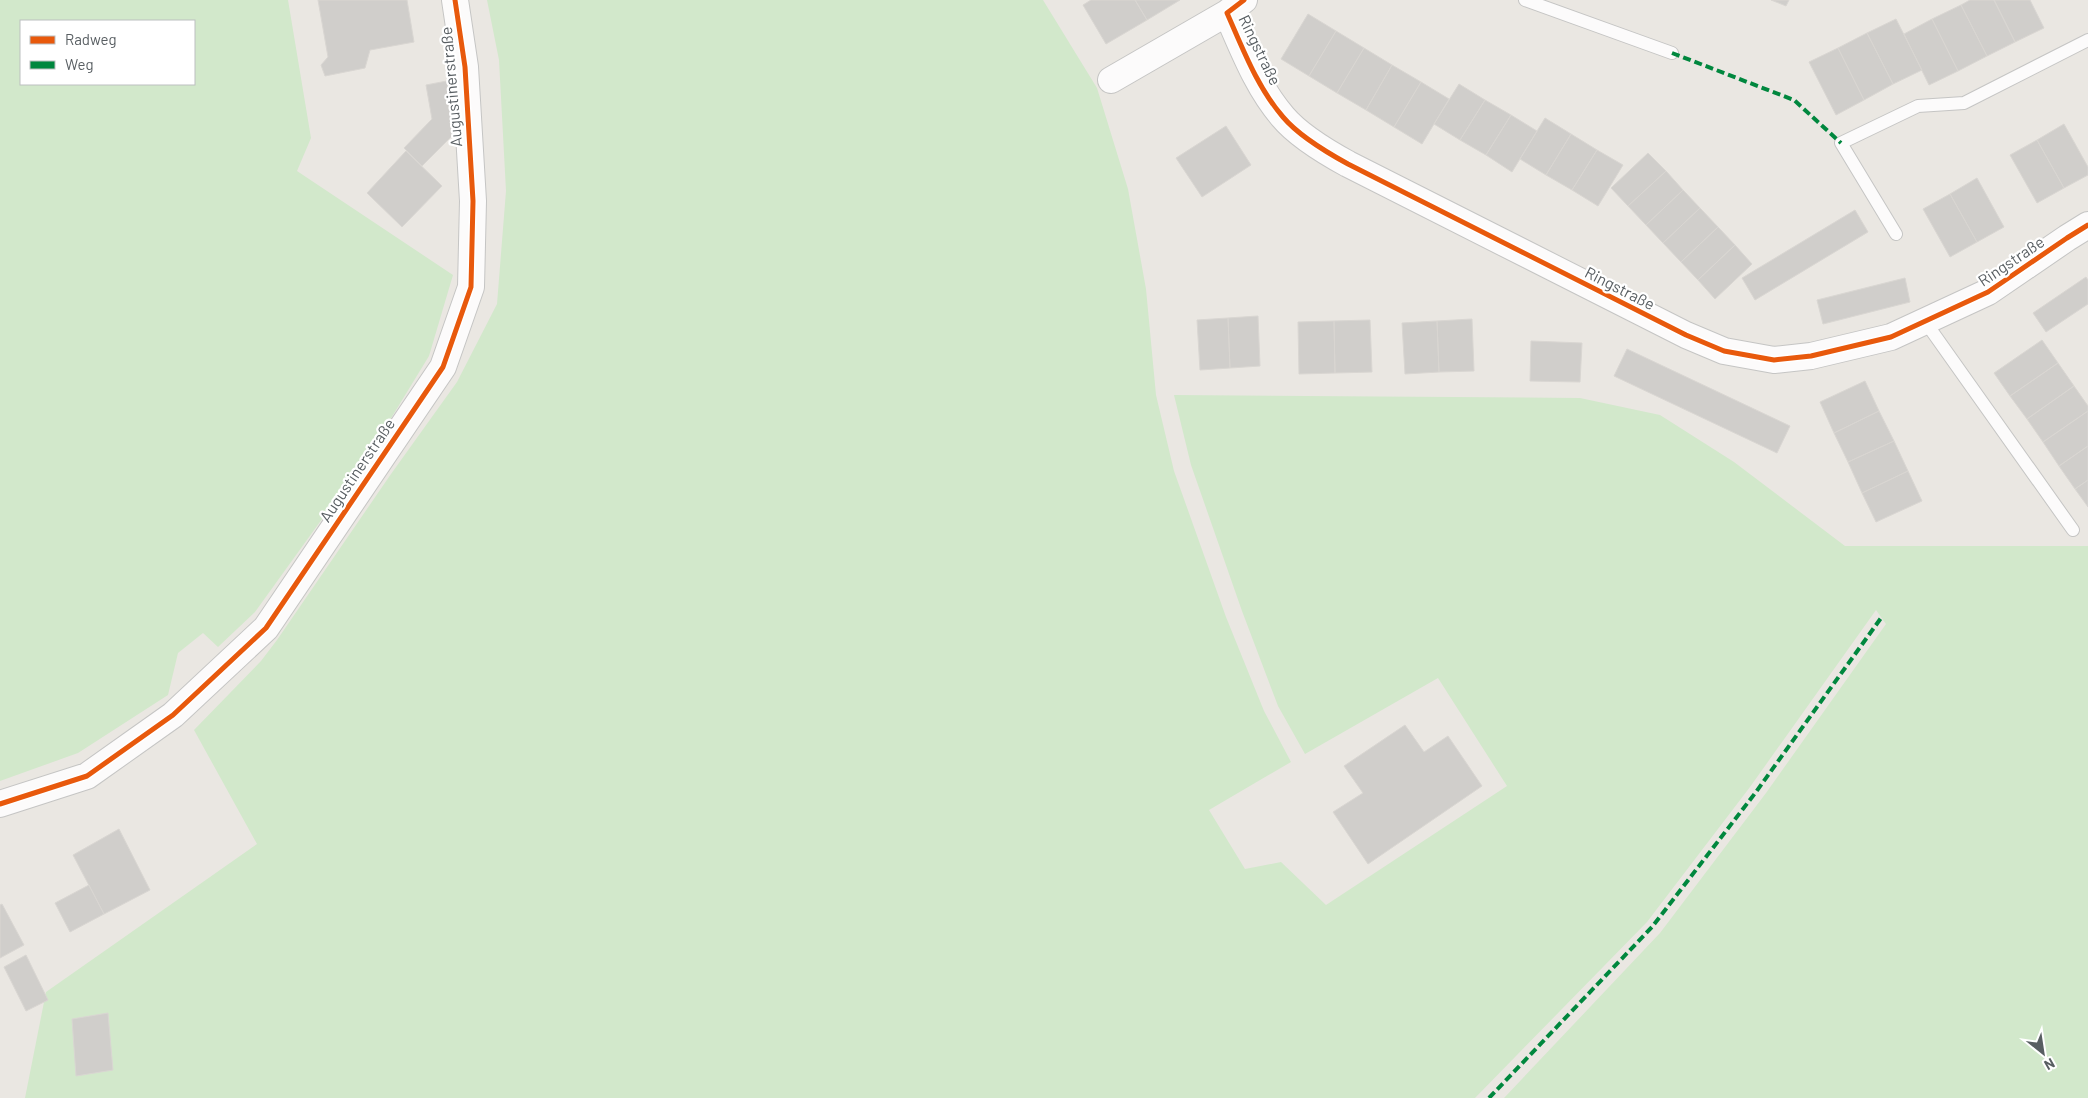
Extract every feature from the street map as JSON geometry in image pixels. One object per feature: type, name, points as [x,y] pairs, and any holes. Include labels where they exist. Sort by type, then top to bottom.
[{"type":"street","name":"Augustinerstraße","points":[[0,804],[86,776],[173,715],[266,628],[443,368],[471,287],[472,191],[465,67],[455,0]]},
{"type":"street","name":"Ringstraße","points":[[1110,80],[1236,6],[1263,89],[1284,118],[1320,148],[1348,164],[1686,335],[1724,352],[1774,360],[1811,356],[1891,337],[1924,320],[1940,316],[1988,292],[2088,225]]},
{"type":"lane","points":[[1525,0],[1672,53]]},
{"type":"lane","points":[[1896,234],[1841,143],[1918,106],[1964,103],[2088,40]]},
{"type":"lane","points":[[1924,320],[2073,530]]},
{"type":"green space","points":[[0,0],[288,0],[311,138],[297,171],[453,275],[429,356],[371,451],[255,612],[218,647],[203,633],[178,653],[168,695],[78,753],[0,781]]},
{"type":"green space","points":[[487,0],[1043,0],[1097,88],[1128,189],[1146,289],[1156,395],[1174,471],[1226,617],[1264,711],[1291,762],[1209,810],[1245,869],[1281,862],[1326,905],[1507,786],[1438,678],[1305,754],[1278,706],[1242,611],[1191,465],[1174,395],[1580,398],[1660,415],[1734,462],[1845,546],[2088,546],[2088,1098],[1504,1098],[1660,933],[1766,793],[1886,624],[1876,610],[1750,787],[1647,922],[1475,1098],[25,1098],[46,992],[257,844],[194,730],[261,661],[277,640],[457,382],[497,304],[506,191],[499,60]]},
{"type":"building","points":[[318,0],[407,0],[414,42],[370,50],[365,68],[325,76],[321,65],[328,57]]},
{"type":"building","points":[[1091,0],[1135,0],[1147,20],[1106,44],[1083,5]]},
{"type":"building","points":[[1135,0],[1180,0],[1147,20]]},
{"type":"building","points":[[1771,0],[1789,0],[1786,6]]},
{"type":"building","points":[[1970,0],[1994,0],[2015,42],[1987,56],[1961,5]]},
{"type":"building","points":[[1994,0],[2030,0],[2044,28],[2015,42]]},
{"type":"building","points":[[1961,5],[1987,56],[1958,71],[1932,19]]},
{"type":"building","points":[[1308,14],[1336,31],[1309,76],[1281,59]]},
{"type":"building","points":[[1896,19],[1922,70],[1893,84],[1867,33]]},
{"type":"building","points":[[1932,19],[1958,71],[1929,85],[1904,34]]},
{"type":"building","points":[[1336,31],[1364,48],[1337,93],[1309,76]]},
{"type":"building","points":[[1867,33],[1893,84],[1864,100],[1838,48]]},
{"type":"building","points":[[1364,48],[1392,65],[1366,110],[1337,93]]},
{"type":"building","points":[[1838,48],[1864,100],[1836,115],[1809,62]]},
{"type":"building","points":[[1392,65],[1421,82],[1394,127],[1366,110]]},
{"type":"building","points":[[452,80],[458,130],[422,166],[404,148],[432,119],[426,85]]},
{"type":"building","points":[[1421,82],[1449,99],[1422,144],[1394,127]]},
{"type":"building","points":[[1459,84],[1485,100],[1460,140],[1434,124]]},
{"type":"building","points":[[1485,100],[1511,115],[1486,155],[1460,140]]},
{"type":"building","points":[[1511,115],[1537,131],[1512,172],[1486,155]]},
{"type":"building","points":[[1545,118],[1571,134],[1546,175],[1520,159]]},
{"type":"building","points":[[2064,124],[2088,167],[2088,175],[2064,188],[2037,140]]},
{"type":"building","points":[[1226,126],[1251,165],[1202,197],[1176,158]]},
{"type":"building","points":[[1571,134],[1597,150],[1572,190],[1546,175]]},
{"type":"building","points":[[2037,140],[2064,188],[2037,203],[2010,155]]},
{"type":"building","points":[[1597,150],[1623,165],[1598,206],[1572,190]]},
{"type":"building","points":[[406,151],[442,186],[402,227],[367,193]]},
{"type":"building","points":[[1648,153],[1666,171],[1628,206],[1611,188]]},
{"type":"building","points":[[1666,171],[1683,190],[1646,225],[1628,206]]},
{"type":"building","points":[[1977,178],[2004,227],[1977,242],[1950,194]]},
{"type":"building","points":[[1683,190],[1700,208],[1663,243],[1646,225]]},
{"type":"building","points":[[1950,194],[1977,242],[1950,257],[1923,209]]},
{"type":"building","points":[[1700,208],[1718,227],[1681,262],[1663,243]]},
{"type":"building","points":[[1855,210],[1868,232],[1755,300],[1742,278]]},
{"type":"building","points":[[1718,227],[1735,245],[1698,280],[1681,262]]},
{"type":"building","points":[[1735,245],[1752,264],[1715,299],[1698,280]]},
{"type":"building","points":[[2086,277],[2088,280],[2088,304],[2046,332],[2033,313]]},
{"type":"building","points":[[1905,278],[1910,302],[1823,324],[1817,300]]},
{"type":"building","points":[[1258,316],[1260,366],[1230,368],[1228,318]]},
{"type":"building","points":[[1228,318],[1230,368],[1200,370],[1197,320]]},
{"type":"building","points":[[1472,319],[1474,371],[1439,372],[1437,321]]},
{"type":"building","points":[[1370,320],[1372,372],[1335,373],[1334,321]]},
{"type":"building","points":[[1334,321],[1335,373],[1299,374],[1298,322]]},
{"type":"building","points":[[1437,321],[1439,372],[1405,374],[1402,323]]},
{"type":"building","points":[[2042,340],[2058,363],[2010,396],[1994,373]]},
{"type":"building","points":[[1531,341],[1582,343],[1580,382],[1530,381]]},
{"type":"building","points":[[1627,349],[1790,426],[1777,453],[1614,376]]},
{"type":"building","points":[[2058,363],[2074,386],[2027,419],[2010,396]]},
{"type":"building","points":[[1865,381],[1879,411],[1834,433],[1820,402]]},
{"type":"building","points":[[2074,386],[2088,406],[2088,411],[2043,442],[2027,419]]},
{"type":"building","points":[[1879,411],[1894,441],[1848,462],[1834,433]]},
{"type":"building","points":[[2088,411],[2088,446],[2059,466],[2043,442]]},
{"type":"building","points":[[1894,441],[1908,471],[1862,493],[1848,462]]},
{"type":"building","points":[[2088,446],[2088,480],[2075,489],[2059,466]]},
{"type":"building","points":[[1908,471],[1922,501],[1876,522],[1862,493]]},
{"type":"building","points":[[2088,480],[2088,507],[2075,489]]},
{"type":"building","points":[[1405,725],[1424,752],[1448,736],[1482,786],[1368,864],[1333,812],[1363,793],[1344,766]]},
{"type":"building","points":[[119,829],[150,890],[104,914],[73,855]]},
{"type":"building","points":[[89,885],[104,914],[70,932],[55,903]]},
{"type":"building","points":[[2,904],[24,945],[0,958],[0,905]]},
{"type":"building","points":[[26,955],[48,1000],[26,1011],[4,967]]},
{"type":"building","points":[[108,1013],[113,1070],[76,1076],[72,1019]]},
{"type":"marked path","points":[[1672,53],[1794,100],[1841,143]]},
{"type":"marked path","points":[[1489,1098],[1652,927],[1756,792],[1881,618]]},
{"type":"cycle path","points":[[0,804],[87,776],[173,715],[266,628],[443,367],[471,287],[473,201],[465,67],[455,0]]},
{"type":"cycle path","points":[[1244,0],[1227,13],[1251,67],[1283,117],[1305,137],[1348,164],[1686,335],[1724,351],[1774,360],[1811,356],[1891,337],[1988,292],[2088,225]]}]
